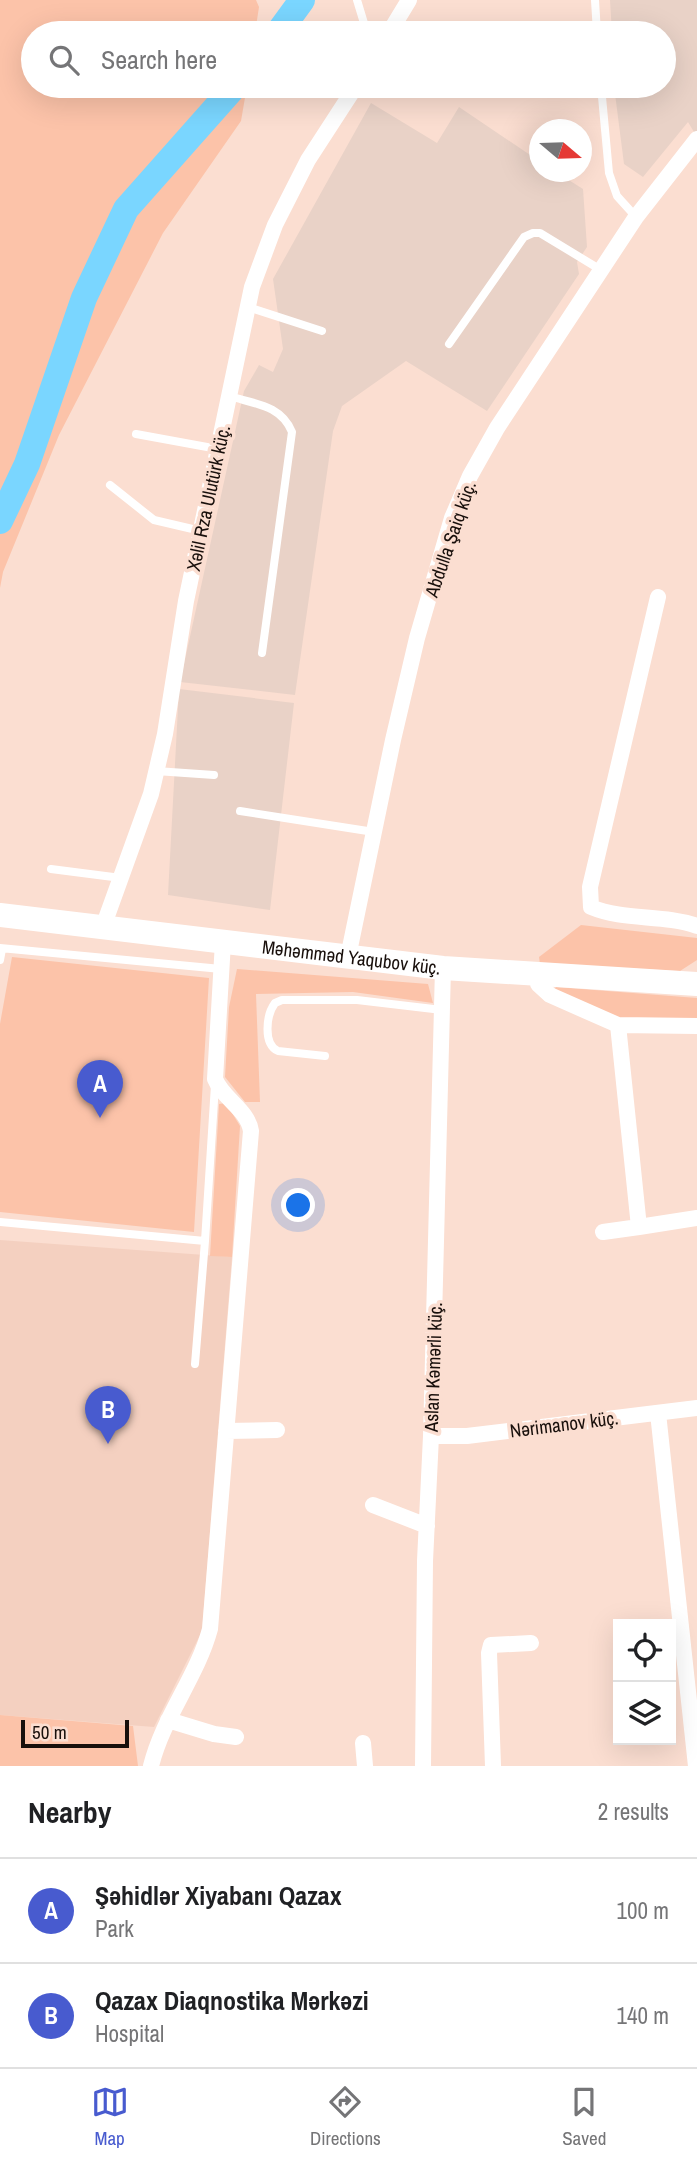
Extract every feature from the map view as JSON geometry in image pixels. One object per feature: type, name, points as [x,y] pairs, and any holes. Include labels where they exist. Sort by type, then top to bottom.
[{"type":"main road","name":"Məhəmməd Yaqubov küç.","points":[[3,915],[443,968],[697,984]]},
{"type":"street","points":[[396,21],[409,0]]},
{"type":"street","name":"Xəlil Rza Ulutürk küç.","points":[[103,927],[151,794],[165,734],[177,646],[252,287],[275,225],[309,160],[348,98]]},
{"type":"street","name":"Abdulla Şaiq küç.","points":[[348,957],[417,638],[453,518],[470,476],[496,428],[636,217],[697,139]]},
{"type":"street","points":[[658,597],[589,900],[591,907],[603,912],[697,926]]},
{"type":"street","points":[[151,1766],[158,1743],[205,1646],[210,1629],[251,1131],[247,1118],[219,1088],[215,1079],[223,942]]},
{"type":"street","name":"Aslan Kəmərli küç.","points":[[423,1766],[443,968]]},
{"type":"street","points":[[538,975],[538,984],[550,995],[618,1025],[697,1027]]},
{"type":"street","points":[[618,1025],[639,1227]]},
{"type":"street","points":[[603,1231],[697,1218]]},
{"type":"street","name":"Nərimanov küç.","points":[[431,1436],[467,1436],[697,1408]]},
{"type":"street","points":[[658,1413],[696,1766]]},
{"type":"street","points":[[226,1431],[277,1430]]},
{"type":"street","points":[[373,1505],[427,1526]]},
{"type":"street","points":[[493,1766],[489,1653],[491,1645],[531,1643]]},
{"type":"street","points":[[168,1720],[214,1734],[236,1737]]},
{"type":"street","points":[[363,1743],[365,1766]]},
{"type":"lane","points":[[357,0],[363,21]]},
{"type":"lane","points":[[595,0],[596,21]]},
{"type":"lane","points":[[602,98],[609,173],[617,196],[636,217]]},
{"type":"lane","points":[[449,344],[524,237],[540,233],[601,270]]},
{"type":"lane","points":[[248,307],[322,331]]},
{"type":"lane","points":[[229,396],[278,411],[287,419],[292,432],[262,653]]},
{"type":"lane","points":[[135,434],[218,449]]},
{"type":"lane","points":[[110,485],[154,520],[201,531]]},
{"type":"lane","points":[[156,771],[215,775]]},
{"type":"lane","points":[[240,811],[374,832]]},
{"type":"lane","points":[[51,869],[121,878]]},
{"type":"lane","points":[[0,960],[1,948],[221,969]]},
{"type":"lane","points":[[325,1056],[272,1049],[268,1043],[269,1018],[275,1003],[282,1000],[356,1000],[442,1010]]},
{"type":"lane","points":[[195,1364],[215,1079]]},
{"type":"lane","points":[[0,1222],[205,1241]]},
{"type":"shaded area","points":[[0,0],[256,0],[259,7],[257,21],[21,21],[21,98],[245,98],[241,121],[163,233],[59,435],[3,572],[0,588]]},
{"type":"shaded area","points":[[610,0],[697,0],[697,137],[688,122],[643,177],[624,164],[616,98],[676,98],[676,21],[611,21]]},
{"type":"shaded area","points":[[371,103],[437,143],[459,107],[529,154],[529,182],[572,182],[583,189],[587,247],[577,262],[579,274],[487,411],[406,361],[342,406],[333,431],[295,695],[180,682],[244,391],[259,365],[273,372],[283,349],[273,279]]},
{"type":"shaded area","points":[[179,689],[294,703],[270,910],[168,895]]},
{"type":"shaded area","points":[[581,925],[697,938],[697,960],[680,971],[540,964],[539,957]]},
{"type":"shaded area","points":[[12,957],[209,978],[194,1232],[0,1212],[0,1024]]},
{"type":"shaded area","points":[[237,969],[428,984],[433,1003],[353,992],[256,994],[260,1102],[245,1102],[225,1077],[229,1007]]},
{"type":"shaded area","points":[[556,987],[697,998],[697,1022],[621,1021],[553,991]]},
{"type":"shaded area","points":[[226,1103],[240,1126],[232,1257],[210,1256],[219,1104]]},
{"type":"shaded area","points":[[0,1240],[232,1257],[202,1631],[154,1727],[0,1715]]},
{"type":"shaded area","points":[[0,1715],[133,1726],[138,1766],[0,1766]]},
{"type":"waterway","points":[[287,21],[302,0]]},
{"type":"waterway","points":[[0,521],[27,464],[84,298],[126,209],[224,98]]},
{"type":"place","name":"Şəhidlər Xiyabanı Qazax","points":[[100,1118]]},
{"type":"place","name":"Qazax Diaqnostika Mərkəzi","points":[[108,1444]]}]
